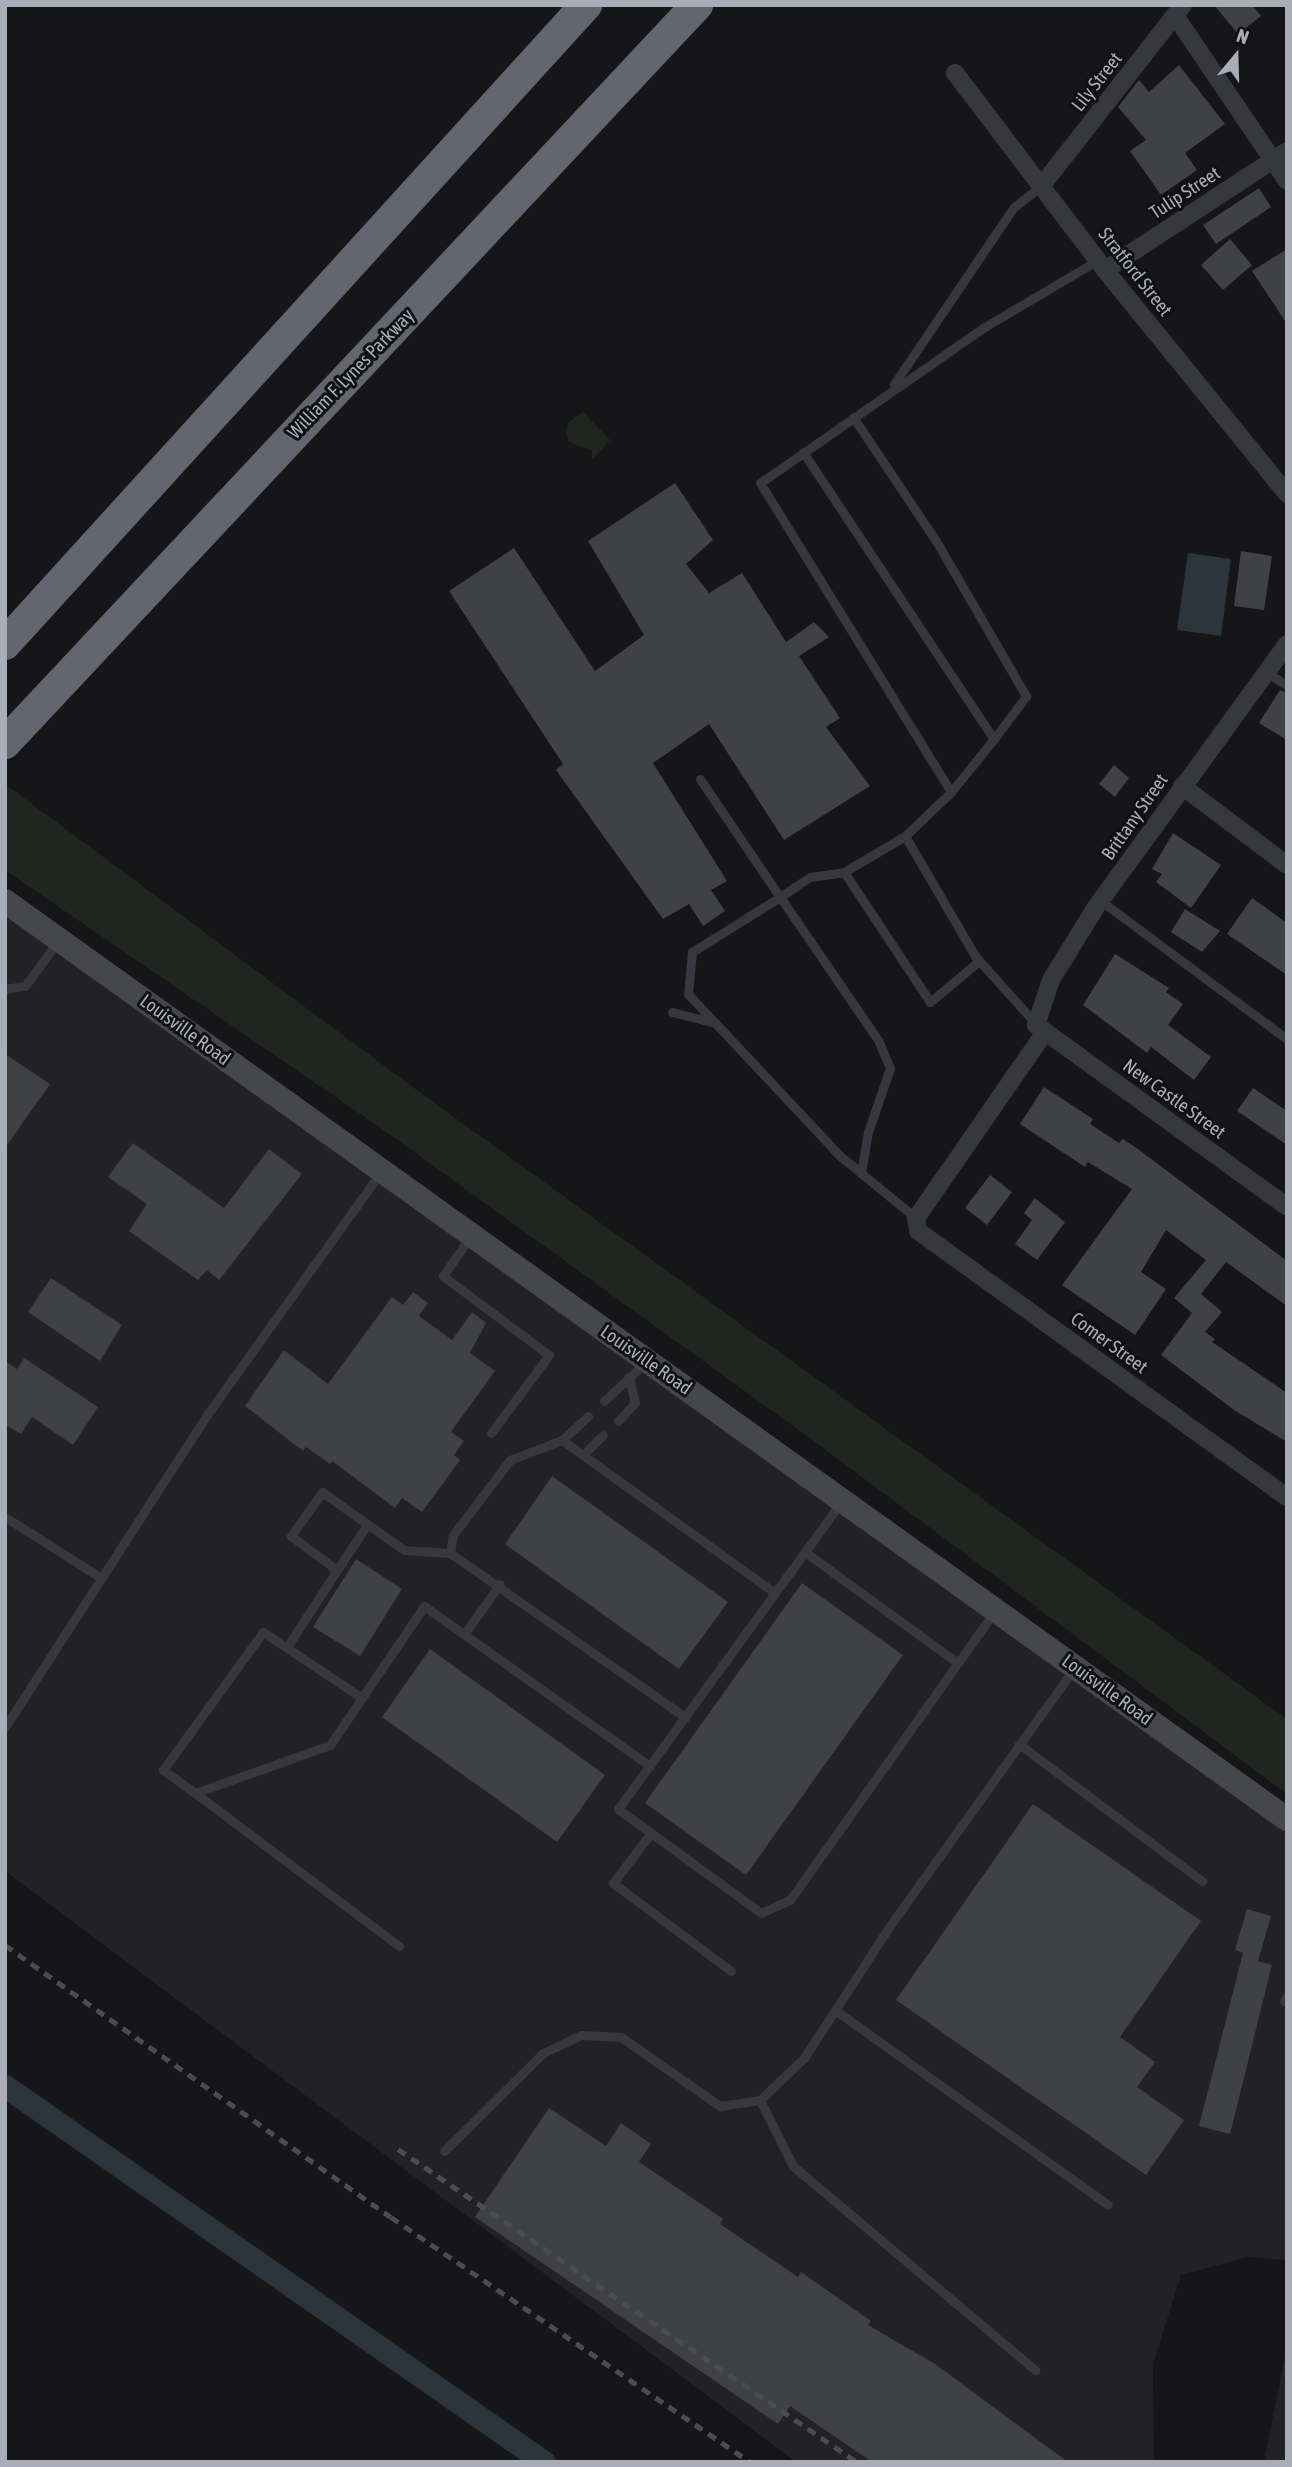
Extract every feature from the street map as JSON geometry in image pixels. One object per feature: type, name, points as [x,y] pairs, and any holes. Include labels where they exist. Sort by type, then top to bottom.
[{"type":"highway","points":[[5,644],[88,556],[586,5]]},
{"type":"highway","name":"William F. Lynes Parkway","points":[[5,743],[697,5]]},
{"type":"highway","points":[[657,48],[722,5]]},
{"type":"main road","name":"Louisville Road","points":[[5,901],[471,1236],[638,1369],[842,1500],[1287,1819]]},
{"type":"street","points":[[1180,11],[1280,156],[1287,181]]},
{"type":"street","name":"Lily Street","points":[[1043,184],[1180,11]]},
{"type":"street","name":"Stratford Street","points":[[955,73],[1043,184],[1102,265],[1287,494]]},
{"type":"street","name":"Tulip Street","points":[[1102,265],[1280,156]]},
{"type":"street","name":"Brittany Street","points":[[916,1218],[1041,1028],[1051,980],[1101,901],[1287,644]]},
{"type":"street","points":[[1182,786],[1287,865]]},
{"type":"street","name":"New Castle Street","points":[[1041,1028],[1287,1207]]},
{"type":"street","name":"Comer Street","points":[[916,1218],[918,1231],[1287,1497]]},
{"type":"lane","points":[[890,390],[1013,208],[1043,184]]},
{"type":"lane","points":[[951,792],[760,483],[890,390],[1102,265]]},
{"type":"lane","points":[[853,417],[936,541],[1026,696],[951,792],[905,836],[844,872],[810,877],[692,951],[688,994],[861,1173],[916,1218]]},
{"type":"lane","points":[[803,452],[994,739]]},
{"type":"lane","points":[[1268,673],[1287,686]]},
{"type":"lane","points":[[699,779],[878,1040],[890,1068],[868,1132],[861,1173]]},
{"type":"lane","points":[[905,836],[979,961],[1041,1028]]},
{"type":"lane","points":[[844,872],[930,1002],[979,961]]},
{"type":"lane","points":[[1101,901],[1287,1039]]},
{"type":"lane","points":[[5,989],[25,986],[59,939]]},
{"type":"lane","points":[[671,1012],[716,1023]]},
{"type":"lane","points":[[5,1727],[209,1412],[381,1172]]},
{"type":"lane","points":[[471,1236],[443,1276],[549,1355],[491,1433]]},
{"type":"lane","points":[[604,1401],[638,1369]]},
{"type":"lane","points":[[618,1421],[635,1404],[638,1369]]},
{"type":"lane","points":[[450,1553],[453,1535],[510,1460],[562,1440],[588,1416]]},
{"type":"lane","points":[[583,1455],[603,1435]]},
{"type":"lane","points":[[562,1440],[775,1593]]},
{"type":"lane","points":[[337,1570],[291,1536],[322,1492],[404,1550],[450,1553],[500,1584],[685,1717]]},
{"type":"lane","points":[[842,1500],[618,1809],[761,1913],[790,1900],[995,1610]]},
{"type":"lane","points":[[5,1517],[100,1577]]},
{"type":"lane","points":[[287,1647],[367,1525]]},
{"type":"lane","points":[[805,1552],[958,1663]]},
{"type":"lane","points":[[466,1633],[500,1584]]},
{"type":"lane","points":[[195,1793],[330,1745],[424,1606],[466,1633],[650,1766]]},
{"type":"lane","points":[[362,1698],[263,1632],[163,1770],[399,1946]]},
{"type":"lane","points":[[444,2151],[543,2053],[581,2035],[621,2037],[720,2106],[760,2100],[804,2058],[1019,1744],[1075,1668]]},
{"type":"lane","points":[[1019,1744],[1202,1881]]},
{"type":"lane","points":[[652,1833],[613,1883],[732,1971]]},
{"type":"lane","points":[[835,2010],[1108,2205]]},
{"type":"lane","points":[[760,2100],[793,2166],[1035,2370]]},
{"type":"shaded area","points":[[583,412],[610,440],[592,460],[592,451],[569,442],[566,433],[568,422]]},
{"type":"shaded area","points":[[1188,553],[1231,559],[1221,636],[1177,630]]},
{"type":"shaded area","points":[[5,784],[414,1088],[1287,1719],[1287,1794],[807,1436],[385,1131],[5,870]]},
{"type":"shaded area","points":[[5,901],[1287,1819],[1287,2260],[1248,2257],[1181,2275],[1153,2364],[1154,2462],[796,2462],[5,1871]]},
{"type":"shaded area","points":[[1287,2345],[1287,2462],[1264,2462]]},
{"type":"building","points":[[1214,5],[1252,5],[1261,16],[1238,34]]},
{"type":"building","points":[[1179,65],[1225,124],[1185,153],[1197,170],[1161,195],[1130,151],[1146,140],[1118,107],[1139,80],[1149,92]]},
{"type":"building","points":[[1259,188],[1271,207],[1216,244],[1203,225]]},
{"type":"building","points":[[1230,239],[1252,265],[1223,290],[1201,265]]},
{"type":"building","points":[[1287,249],[1287,324],[1252,271]]},
{"type":"building","points":[[675,483],[713,540],[686,564],[709,593],[742,573],[786,642],[814,622],[829,637],[799,656],[840,718],[826,727],[870,786],[784,840],[709,724],[653,763],[727,881],[711,890],[725,911],[703,926],[689,904],[663,919],[556,770],[563,764],[449,591],[514,548],[595,671],[644,635],[588,541]]},
{"type":"building","points":[[1241,551],[1272,556],[1264,610],[1234,606]]},
{"type":"building","points":[[1280,690],[1287,693],[1287,740],[1259,723]]},
{"type":"building","points":[[1114,765],[1129,778],[1115,797],[1099,784]]},
{"type":"building","points":[[1173,833],[1221,865],[1191,908],[1156,882],[1162,874],[1152,869]]},
{"type":"building","points":[[1252,898],[1287,923],[1287,975],[1227,934]]},
{"type":"building","points":[[1185,909],[1220,931],[1202,952],[1171,932]]},
{"type":"building","points":[[1115,954],[1169,988],[1166,992],[1183,1004],[1168,1025],[1211,1057],[1194,1080],[1151,1047],[1147,1053],[1083,1005]]},
{"type":"building","points":[[5,1054],[50,1084],[5,1148]]},
{"type":"building","points":[[1044,1087],[1093,1119],[1090,1124],[1119,1143],[1123,1139],[1138,1149],[1287,1261],[1287,1306],[1226,1262],[1201,1294],[1222,1312],[1205,1332],[1215,1339],[1212,1342],[1287,1393],[1287,1442],[1234,1410],[1161,1355],[1192,1313],[1174,1298],[1206,1260],[1166,1230],[1141,1272],[1166,1289],[1135,1335],[1062,1285],[1132,1189],[1088,1162],[1085,1167],[1020,1124]]},
{"type":"building","points":[[1253,1088],[1287,1111],[1287,1145],[1237,1111]]},
{"type":"building","points":[[133,1143],[224,1208],[269,1149],[302,1174],[219,1280],[207,1270],[198,1280],[129,1231],[147,1204],[108,1177]]},
{"type":"building","points":[[990,1175],[1012,1192],[987,1225],[965,1208]]},
{"type":"building","points":[[1035,1198],[1065,1222],[1037,1260],[1015,1244],[1032,1220],[1024,1213]]},
{"type":"building","points":[[51,1278],[122,1325],[100,1361],[28,1312]]},
{"type":"building","points":[[413,1292],[428,1303],[419,1316],[452,1340],[472,1312],[486,1323],[470,1353],[495,1371],[451,1432],[464,1441],[454,1455],[460,1460],[422,1512],[402,1498],[395,1508],[332,1461],[330,1464],[306,1447],[303,1451],[245,1406],[284,1350],[328,1384],[392,1297],[403,1305]]},
{"type":"building","points":[[24,1358],[98,1407],[73,1445],[32,1417],[21,1434],[5,1424],[5,1361],[17,1369]]},
{"type":"building","points":[[552,1476],[728,1602],[679,1669],[505,1544]]},
{"type":"building","points":[[356,1559],[402,1589],[360,1656],[313,1627]]},
{"type":"building","points":[[802,1583],[903,1655],[746,1875],[645,1803]]},
{"type":"building","points":[[430,1649],[605,1775],[557,1842],[382,1717]]},
{"type":"building","points":[[1033,1804],[1201,1921],[1120,2037],[1155,2062],[1137,2087],[1184,2120],[1146,2175],[896,2000]]},
{"type":"building","points":[[1247,1909],[1271,1916],[1258,1961],[1272,1965],[1230,2134],[1199,2126],[1243,1953],[1235,1950]]},
{"type":"building","points":[[549,2108],[606,2146],[621,2123],[651,2144],[639,2162],[723,2219],[720,2224],[798,2277],[801,2272],[871,2321],[868,2325],[935,2364],[1068,2462],[872,2462],[790,2406],[778,2424],[475,2217]]},
{"type":"waterway","points":[[5,2086],[544,2462]]},
{"type":"railway","points":[[5,1945],[391,2217],[750,2462]]},
{"type":"railway","points":[[398,2149],[857,2462]]}]
